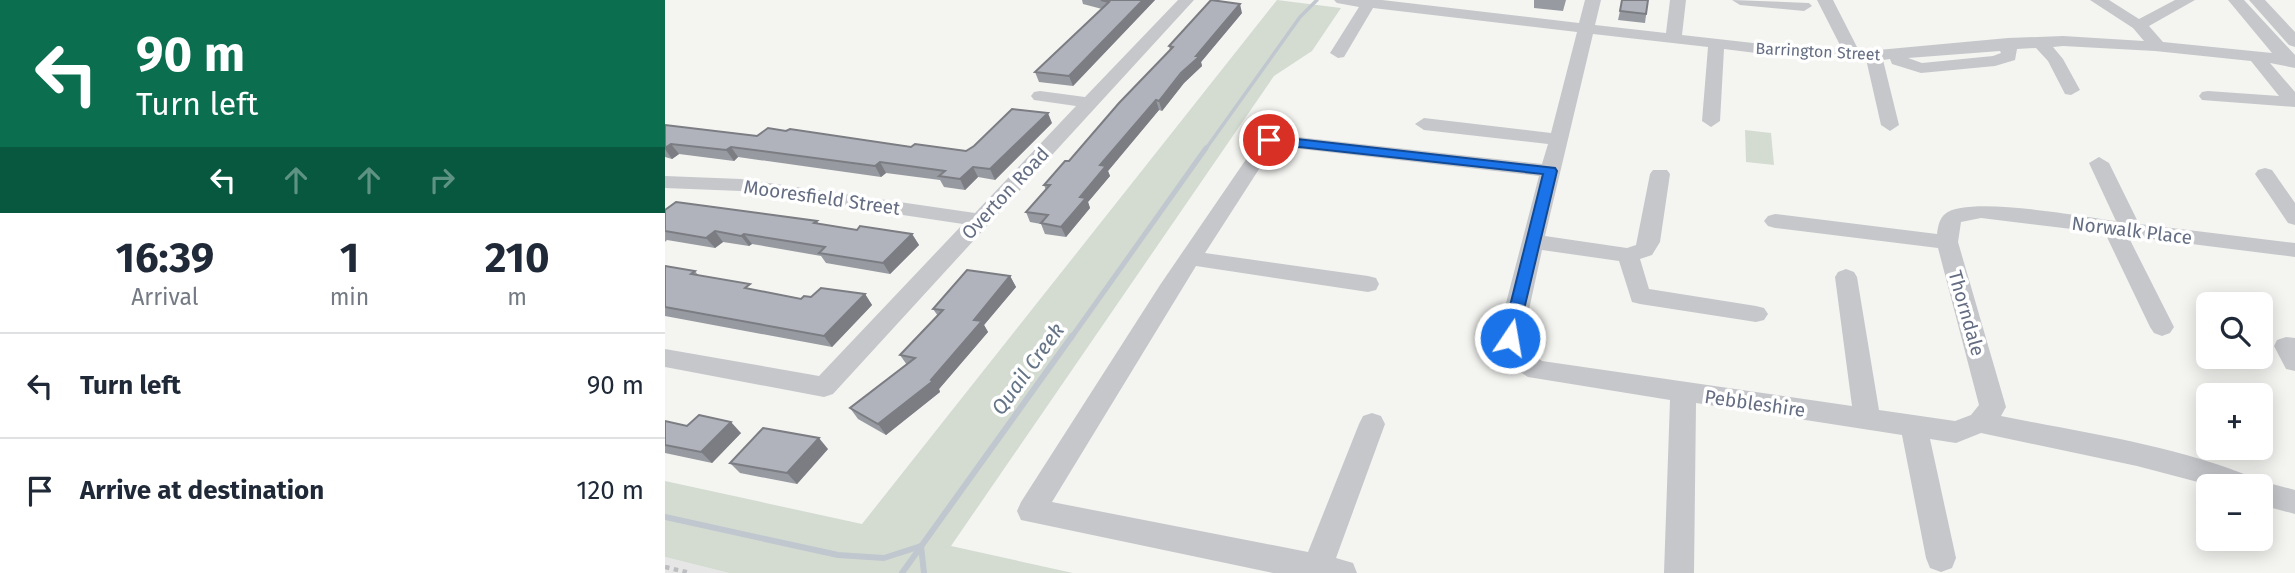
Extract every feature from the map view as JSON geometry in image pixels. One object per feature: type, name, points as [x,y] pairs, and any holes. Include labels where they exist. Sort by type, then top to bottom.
[{"type":"street","name":"Overton Road","points":[[665,358],[824,387],[1186,0]]},
{"type":"street","name":"Barrington Street","points":[[1342,0],[1418,14],[1512,20],[1716,44],[1851,54],[1891,54],[1913,67],[2004,59],[2009,55],[2008,44],[2039,42]]},
{"type":"street","points":[[1512,20],[1514,0]]},
{"type":"street","points":[[1593,0],[1533,242],[1628,255],[1644,250],[1649,242],[1660,174]]},
{"type":"street","points":[[1673,38],[1678,0]]},
{"type":"street","points":[[1740,0],[1804,6]]},
{"type":"street","points":[[1825,0],[1846,38],[1851,54]]},
{"type":"street","points":[[2098,0],[2139,25],[2159,47]]},
{"type":"street","points":[[2153,0],[2183,1]]},
{"type":"street","points":[[2236,0],[2292,62]]},
{"type":"street","points":[[2257,0],[2295,42]]},
{"type":"street","points":[[2139,25],[2183,1]]},
{"type":"street","points":[[1338,53],[1369,3]]},
{"type":"street","points":[[1393,18],[1418,14],[1436,22]]},
{"type":"street","points":[[2039,42],[2159,47],[2292,62]]},
{"type":"street","points":[[2039,42],[2055,59],[2071,90]]},
{"type":"street","points":[[1711,121],[1716,44]]},
{"type":"street","points":[[1873,54],[1889,125]]},
{"type":"street","points":[[2208,96],[2294,102],[2256,56]]},
{"type":"street","points":[[1040,96],[1090,103]]},
{"type":"street","points":[[1424,124],[1558,139]]},
{"type":"street","points":[[1373,424],[1329,571],[1031,511],[1190,258],[1269,140],[1551,171]]},
{"type":"street","points":[[2099,163],[2122,229],[2162,327]]},
{"type":"street","points":[[2265,174],[2295,218]]},
{"type":"street","name":"Mooresfield Street","points":[[665,182],[741,185],[979,220]]},
{"type":"street","name":"Norwalk Place","points":[[1947,242],[1947,224],[1952,218],[1981,211],[2295,250]]},
{"type":"street","points":[[1775,221],[1947,242]]},
{"type":"street","name":"Pebbleshire","points":[[1533,242],[1510,338],[1520,357],[1529,366],[1556,373],[1956,432],[1980,422]]},
{"type":"street","name":"Thorndale","points":[[1947,242],[1991,393],[1993,407],[1980,422]]},
{"type":"street","points":[[1628,255],[1640,296],[1756,314]]},
{"type":"street","points":[[1190,258],[1368,284]]},
{"type":"street","points":[[1846,278],[1867,419]]},
{"type":"street","points":[[2295,347],[2285,346],[2295,362]]},
{"type":"street","points":[[1679,573],[1683,392]]},
{"type":"street","points":[[1980,422],[2137,455],[2211,474]]},
{"type":"street","points":[[1914,426],[1941,558]]},
{"type":"street","points":[[2273,497],[2295,502]]},
{"type":"path","points":[[665,567],[690,573]]},
{"type":"shaded area","points":[[1277,0],[1341,8],[1312,51],[1274,76],[951,546],[1073,573],[729,573],[665,557],[665,481],[862,524]]},
{"type":"shaded area","points":[[1745,130],[1771,133],[1774,165],[1746,162]]},
{"type":"shaded area","points":[[665,557],[729,573],[665,573]]},
{"type":"building","points":[[1101,0],[1143,0],[1069,76],[1035,72],[1109,2]]},
{"type":"building","points":[[1211,0],[1240,4],[1196,56],[1200,56],[1181,73],[1159,101],[1156,100],[1100,165],[1106,166],[1080,197],[1086,198],[1061,227],[1041,223],[1048,215],[1026,212],[1050,185],[1044,185],[1173,47],[1169,46]]},
{"type":"building","points":[[1622,0],[1648,0],[1646,14],[1620,11]]},
{"type":"building","points":[[1012,109],[1048,113],[990,169],[973,167],[960,179],[939,176],[945,171],[880,162],[875,166],[731,147],[726,150],[671,144],[665,148],[665,125],[757,136],[768,128],[786,131],[790,129],[911,147],[915,144],[966,151]]},
{"type":"building","points":[[676,202],[817,221],[814,223],[857,230],[860,226],[912,234],[883,263],[819,253],[825,247],[744,234],[741,236],[715,231],[706,238],[665,231],[665,210]]},
{"type":"building","points":[[665,266],[695,271],[691,274],[750,284],[745,288],[801,299],[804,296],[811,297],[821,288],[865,294],[824,336],[665,307]]},
{"type":"building","points":[[967,270],[1010,276],[974,320],[982,321],[931,380],[933,381],[878,424],[850,408],[915,358],[900,355],[943,310],[933,309]]},
{"type":"building","points":[[699,415],[731,422],[701,452],[665,445],[665,421],[687,426]]},
{"type":"building","points":[[763,428],[819,438],[787,473],[730,463]]},
{"type":"waterway","name":"Quail Creek","points":[[1205,150],[1300,17],[1317,0]]},
{"type":"waterway","name":"Quail Creek","points":[[1071,338],[1206,148]]},
{"type":"waterway","name":"Quail Creek","points":[[921,546],[1072,336]]},
{"type":"waterway","name":"Quail Creek","points":[[665,517],[838,555],[884,558],[921,546]]},
{"type":"waterway","points":[[902,573],[921,546]]},
{"type":"waterway","points":[[921,546],[924,573]]},
{"type":"route","points":[[1269,140],[1551,171],[1510,338]]}]
